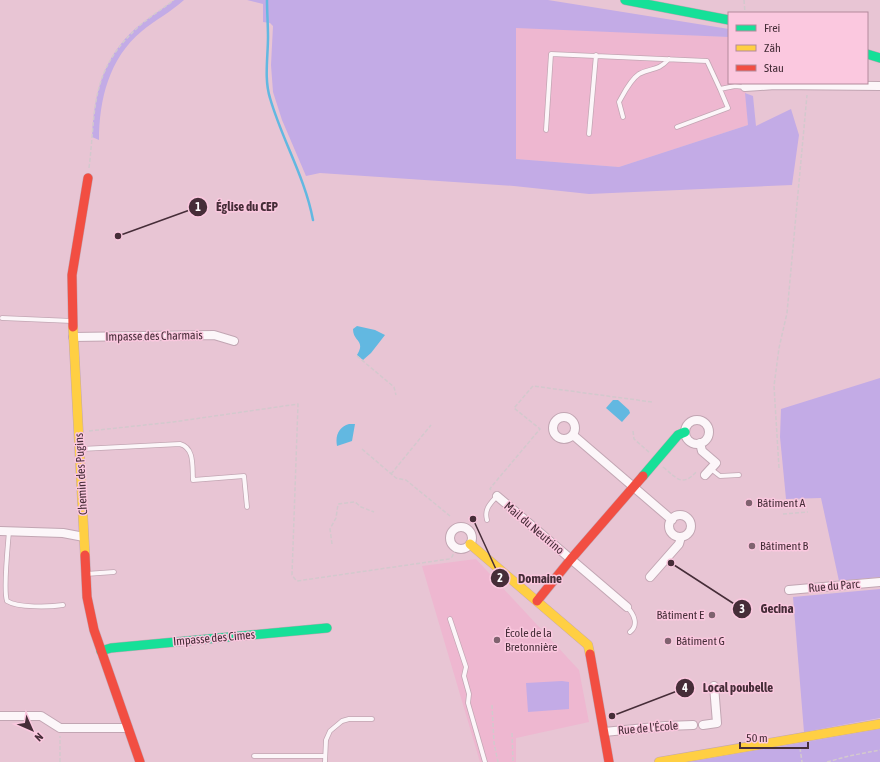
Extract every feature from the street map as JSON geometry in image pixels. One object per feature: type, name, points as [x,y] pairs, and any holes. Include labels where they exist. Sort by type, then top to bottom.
[{"type":"street","points":[[625,0],[728,20]]},
{"type":"street","points":[[868,54],[880,58]]},
{"type":"street","points":[[745,86],[880,86]]},
{"type":"street","name":"Chemin des Pugins","points":[[88,178],[72,275],[72,321],[88,607],[101,651],[140,762]]},
{"type":"street","name":"Impasse des Charmais","points":[[73,337],[214,335],[234,341]]},
{"type":"street","points":[[691,422],[702,422],[707,427],[708,435],[704,441],[700,443],[691,443],[688,440],[685,432],[686,428],[691,422]]},
{"type":"street","name":"Mail du Neutrino","points":[[537,601],[633,486],[678,435],[685,432]]},
{"type":"street","points":[[573,435],[672,520]]},
{"type":"street","points":[[700,443],[702,451],[716,463],[708,472]]},
{"type":"street","name":"Mail du Neutrino","points":[[497,496],[627,607]]},
{"type":"street","points":[[679,516],[687,518],[691,525],[689,533],[681,537],[677,537],[672,533],[670,526],[672,520],[679,516]]},
{"type":"street","points":[[458,527],[464,527],[469,530],[472,539],[470,544],[466,548],[456,548],[452,544],[450,538],[451,533],[458,527]]},
{"type":"street","points":[[4,531],[64,533],[84,537]]},
{"type":"street","points":[[650,577],[679,544],[681,537]]},
{"type":"street","name":"Rue de l'École","points":[[470,544],[588,645],[609,762]]},
{"type":"street","name":"Rue du Parc","points":[[789,590],[880,582]]},
{"type":"street","name":"Impasse des Cimes","points":[[101,651],[111,648],[327,628]]},
{"type":"street","points":[[703,725],[717,722],[714,686]]},
{"type":"street","points":[[0,716],[41,716],[60,728],[128,728]]},
{"type":"street","points":[[659,762],[880,724]]},
{"type":"street","name":"Rue de l'École","points":[[604,732],[693,725]]},
{"type":"lane","points":[[546,130],[551,54],[669,58],[707,61],[728,108],[678,127]]},
{"type":"lane","points":[[589,134],[596,55]]},
{"type":"lane","points":[[624,117],[619,102],[626,88],[640,74],[662,66],[669,58]]},
{"type":"lane","points":[[720,89],[745,86]]},
{"type":"lane","points":[[2,318],[72,321]]},
{"type":"lane","points":[[80,449],[185,445],[191,454],[193,480],[244,476],[248,507]]},
{"type":"lane","points":[[708,472],[720,476],[739,475]]},
{"type":"lane","points":[[487,520],[486,509],[497,496]]},
{"type":"lane","points":[[4,531],[7,601],[11,604],[17,605],[63,605]]},
{"type":"lane","points":[[86,574],[114,572]]},
{"type":"lane","points":[[627,607],[633,613],[635,626],[634,630],[630,632]]},
{"type":"lane","points":[[450,619],[466,667],[464,676],[469,694],[468,703],[485,762]]},
{"type":"lane","points":[[325,762],[324,756],[326,740],[330,731],[342,721],[349,719],[372,719]]},
{"type":"lane","points":[[254,756],[324,756]]},
{"type":"path","points":[[88,178],[96,97],[103,74],[117,49],[128,36],[140,25],[174,0]]},
{"type":"path","points":[[744,0],[745,12]]},
{"type":"path","points":[[780,468],[774,386],[779,348],[787,312],[808,85]]},
{"type":"path","points":[[357,356],[394,387],[396,395]]},
{"type":"path","points":[[497,496],[490,489],[540,429],[514,408],[533,386],[652,402]]},
{"type":"path","points":[[79,432],[173,422],[298,404],[292,575],[294,580],[297,581],[449,559],[452,557],[456,548]]},
{"type":"path","points":[[391,474],[431,425]]},
{"type":"path","points":[[633,431],[634,439],[681,481],[685,481],[692,477],[697,471],[708,472]]},
{"type":"path","points":[[362,449],[396,478],[406,480],[450,516]]},
{"type":"path","points":[[332,544],[330,529],[336,518],[338,504],[355,502],[361,507],[374,512]]},
{"type":"path","points":[[783,514],[808,512]]},
{"type":"path","points":[[492,705],[494,743],[498,762]]},
{"type":"path","points":[[60,728],[60,762]]},
{"type":"path","points":[[512,733],[513,762]]},
{"type":"path","points":[[800,738],[802,762]]},
{"type":"path","points":[[827,762],[880,750]]},
{"type":"shaded area","points":[[174,0],[184,0],[142,31],[121,54],[108,81],[104,95],[99,125],[99,140],[92,137],[98,91],[102,77],[115,51],[136,28]]},
{"type":"shaded area","points":[[247,0],[548,0],[728,29],[728,37],[516,28],[516,159],[619,167],[748,125],[745,93],[753,96],[756,126],[791,109],[799,135],[792,185],[589,194],[514,186],[320,173],[306,176],[282,120],[273,92],[271,65],[273,26],[270,23],[263,22],[263,4]]},
{"type":"shaded area","points":[[516,27],[728,37],[728,84],[745,84],[748,125],[619,167],[516,159]]},
{"type":"shaded area","points":[[880,378],[880,577],[839,581],[821,498],[786,499],[780,437],[781,409]]},
{"type":"shaded area","name":"École de la Bretonnière","points":[[476,559],[579,670],[589,722],[516,738],[516,762],[480,762],[422,566]]},
{"type":"shaded area","points":[[880,589],[880,718],[804,732],[793,597]]},
{"type":"shaded area","points":[[569,682],[569,709],[528,712],[526,683]]},
{"type":"shaded area","points":[[880,729],[880,762],[689,762]]},
{"type":"water","points":[[357,326],[375,330],[385,335],[371,353],[363,360],[357,355],[360,344],[353,329]]},
{"type":"water","points":[[613,400],[618,400],[629,410],[630,413],[622,422],[606,408]]},
{"type":"water","points":[[349,424],[355,424],[352,441],[337,446],[338,432],[340,429]]},
{"type":"waterway","points":[[267,0],[268,91],[275,114],[305,189],[313,220]]},
{"type":"traffic: fast","points":[[625,0],[728,20]]},
{"type":"traffic: fast","points":[[868,54],[880,58]]},
{"type":"traffic: fast","points":[[643,476],[678,435],[685,432]]},
{"type":"traffic: fast","points":[[101,651],[111,648],[327,628]]},
{"type":"traffic: slow","points":[[73,327],[85,555]]},
{"type":"traffic: slow","points":[[470,544],[588,645],[590,654]]},
{"type":"traffic: slow","points":[[659,762],[880,724]]},
{"type":"traffic: jam","points":[[73,327],[72,275],[88,178]]},
{"type":"traffic: jam","points":[[537,601],[571,559],[643,476]]},
{"type":"traffic: jam","points":[[85,555],[87,597],[94,630],[140,762]]},
{"type":"traffic: jam","points":[[590,654],[609,762]]},
{"type":"place","name":"Église du CEP","points":[[118,236]]},
{"type":"place","name":"Bâtiment A","points":[[749,503]]},
{"type":"place","name":"Domaine","points":[[473,519]]},
{"type":"place","name":"Bâtiment B","points":[[752,546]]},
{"type":"place","name":"Gecina","points":[[671,563]]},
{"type":"place","name":"Bâtiment E","points":[[712,615]]},
{"type":"place","name":"École de la Bretonnière","points":[[497,640]]},
{"type":"place","name":"Bâtiment G","points":[[668,641]]},
{"type":"place","name":"Local poubelle","points":[[612,716]]}]
